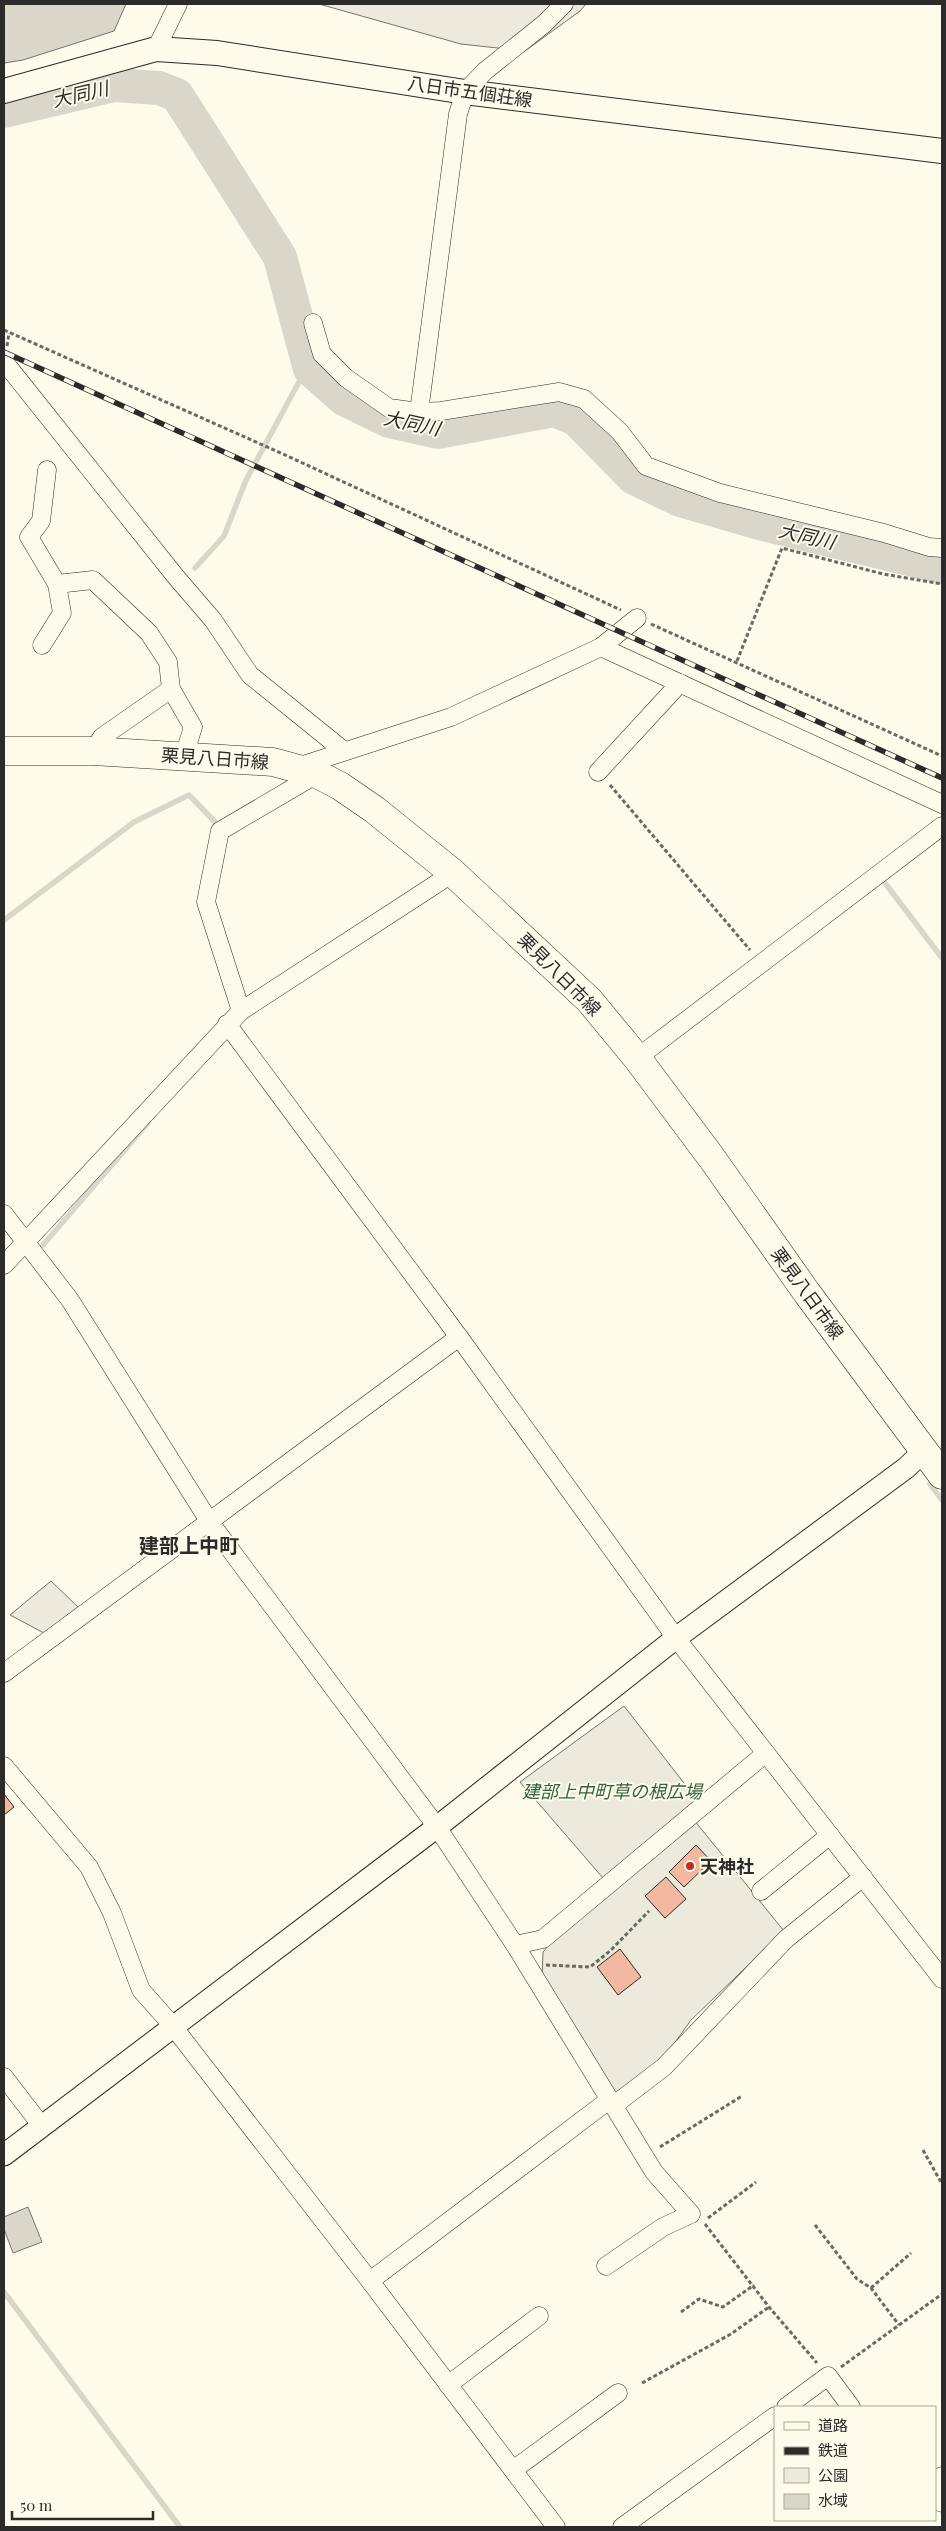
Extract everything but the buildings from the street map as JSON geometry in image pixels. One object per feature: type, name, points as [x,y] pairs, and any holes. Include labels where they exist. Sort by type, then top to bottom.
[{"type":"main road","name":"八日市五個荘線","points":[[4,92],[156,49],[217,53],[465,92],[942,152]]},
{"type":"main road","name":"栗見八日市線","points":[[4,751],[93,751],[273,762],[307,770],[340,786],[375,810],[453,873],[589,1000],[637,1058],[942,1475]]},
{"type":"street","points":[[156,49],[178,4]]},
{"type":"street","points":[[419,412],[458,114],[465,92],[484,71],[544,24],[564,4]]},
{"type":"street","points":[[314,323],[322,354],[346,378],[390,408],[419,412],[441,411],[559,392],[584,399],[620,432],[646,466],[720,492],[884,533],[929,547],[942,548]]},
{"type":"street","points":[[6,364],[176,577],[213,620],[250,675],[344,751]]},
{"type":"street","points":[[42,645],[62,613],[57,584],[29,537],[41,521],[47,470]]},
{"type":"street","points":[[57,584],[93,580],[149,633],[168,662],[171,689],[193,728],[184,756]]},
{"type":"street","points":[[240,1011],[206,902],[220,831],[307,770],[344,751],[452,717],[600,646],[638,618]]},
{"type":"street","points":[[600,646],[942,804]]},
{"type":"street","points":[[598,772],[680,683]]},
{"type":"street","points":[[93,751],[102,738],[171,689]]},
{"type":"street","points":[[637,1058],[942,826]]},
{"type":"street","points":[[4,1265],[240,1011],[453,873]]},
{"type":"street","points":[[227,1024],[459,1337],[676,1638],[942,1978]]},
{"type":"street","points":[[4,1214],[70,1300],[209,1522],[437,1826],[526,1963],[644,2157],[654,2172],[691,2214],[663,2227],[606,2266]]},
{"type":"street","points":[[4,1673],[459,1337]]},
{"type":"street","points":[[4,2155],[172,2025],[437,1826],[676,1638],[906,1468],[924,1451]]},
{"type":"street","points":[[515,1946],[543,1939],[766,1753]]},
{"type":"street","points":[[4,1766],[89,1867],[112,1913],[141,1990],[172,2025],[370,2281],[556,2527]]},
{"type":"street","points":[[761,1891],[830,1835]]},
{"type":"street","points":[[370,2281],[611,2103],[664,2067],[786,1939],[863,1877]]},
{"type":"street","points":[[4,2077],[40,2126]]},
{"type":"street","points":[[448,2384],[539,2316]]},
{"type":"street","points":[[787,2406],[828,2376],[849,2406]]},
{"type":"street","points":[[513,2470],[618,2393]]},
{"type":"street","points":[[622,2527],[774,2417]]},
{"type":"path","points":[[4,330],[283,454],[942,756]]},
{"type":"path","points":[[737,661],[782,548],[883,574],[942,584]]},
{"type":"path","points":[[598,772],[762,963]]},
{"type":"path","points":[[526,1963],[590,1967],[610,1951],[649,1912]]},
{"type":"path","points":[[644,2157],[742,2096]]},
{"type":"path","points":[[923,2150],[942,2184]]},
{"type":"path","points":[[756,2182],[703,2222],[754,2285],[769,2307],[828,2376],[942,2294]]},
{"type":"path","points":[[815,2225],[857,2279],[871,2288],[899,2325]]},
{"type":"path","points":[[871,2288],[911,2253]]},
{"type":"path","points":[[681,2312],[699,2299],[724,2307],[754,2285]]},
{"type":"path","points":[[642,2383],[731,2334],[769,2307]]},
{"type":"green space","points":[[319,4],[586,4],[580,11],[525,51],[461,44]]},
{"type":"green space","points":[[51,1581],[78,1607],[44,1633],[10,1615]]},
{"type":"green space","name":"建部上中町草の根広場","points":[[624,1706],[698,1801],[603,1878],[520,1782]]},
{"type":"green space","points":[[694,1820],[784,1931],[691,2020],[661,2062],[614,2095],[542,1980],[543,1952],[557,1935]]},
{"type":"water","points":[[4,4],[126,4],[114,31],[23,60],[4,63]]},
{"type":"water","points":[[28,2207],[42,2242],[13,2253],[4,2229],[4,2217]]},
{"type":"waterway","name":"大同川","points":[[4,111],[114,85],[159,88],[177,95],[280,257],[310,369],[344,399],[389,421],[438,432],[554,410],[576,419],[634,478],[680,500],[759,523],[942,567]]},
{"type":"waterway","points":[[195,568],[224,536],[246,480],[300,380],[310,369]]},
{"type":"waterway","points":[[4,920],[134,822],[189,795],[217,824]]},
{"type":"waterway","points":[[882,879],[942,958]]},
{"type":"waterway","points":[[43,1245],[148,1123]]},
{"type":"waterway","points":[[930,1484],[942,1500]]},
{"type":"waterway","points":[[4,2292],[180,2527]]},
{"type":"railway","points":[[4,352],[942,778]]},
{"type":"place","name":"天神社","points":[[690,1866]]},
{"type":"district","name":"建部上中町","points":[[189,1544]]}]
